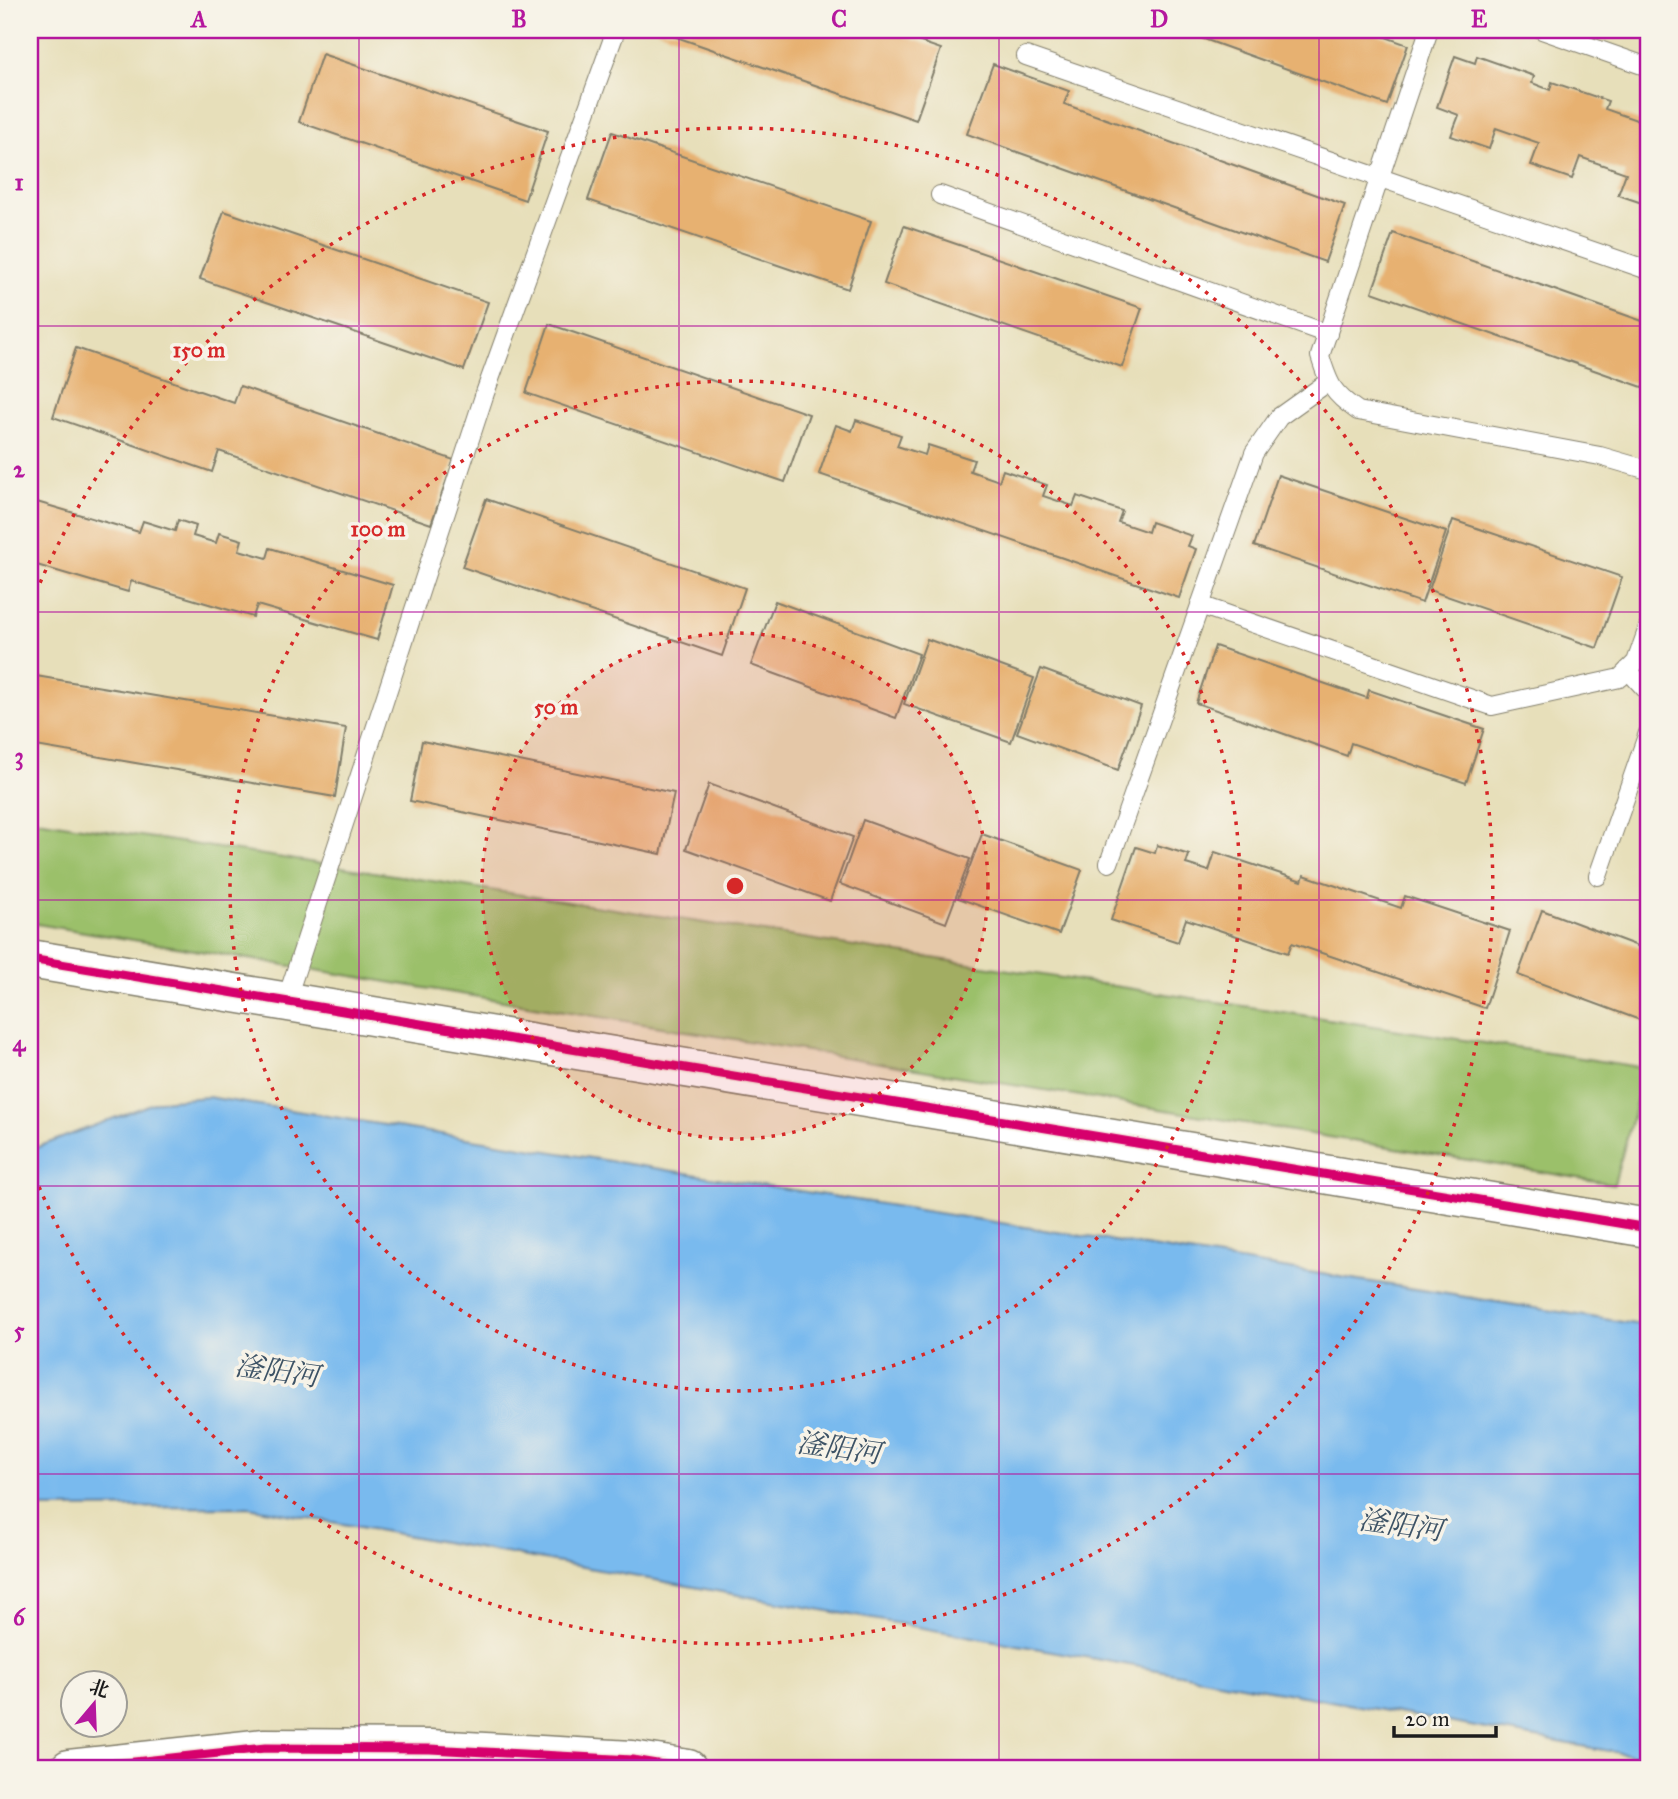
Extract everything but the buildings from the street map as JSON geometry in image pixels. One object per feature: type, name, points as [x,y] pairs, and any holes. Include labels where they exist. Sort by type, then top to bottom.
[{"type":"street","points":[[30,959],[1648,1228]]},
{"type":"street","points":[[69,1769],[265,1748],[430,1749],[632,1760],[688,1769]]},
{"type":"lane","points":[[286,1001],[485,393],[616,30]]},
{"type":"lane","points":[[1429,30],[1321,356],[1328,382],[1336,396],[1358,411],[1600,456],[1648,470]]},
{"type":"lane","points":[[1542,30],[1648,67]]},
{"type":"lane","points":[[1027,56],[1648,270]]},
{"type":"lane","points":[[940,195],[1328,334]]},
{"type":"lane","points":[[1109,863],[1255,453],[1279,417],[1328,382]]},
{"type":"lane","points":[[1200,606],[1492,706],[1620,678],[1636,662],[1648,628]]},
{"type":"lane","points":[[1628,670],[1648,692]]},
{"type":"lane","points":[[1598,876],[1648,733]]},
{"type":"green space","points":[[30,819],[1646,1068],[1614,1184],[30,923]]},
{"type":"water","name":"滏阳河","points":[[208,1097],[1648,1326],[1648,1758],[248,1507],[30,1508],[30,1150],[159,1101]]},
{"type":"cycle path","points":[[30,959],[1648,1228]]},
{"type":"cycle path","points":[[69,1769],[265,1748],[430,1749],[632,1760],[688,1769]]}]
